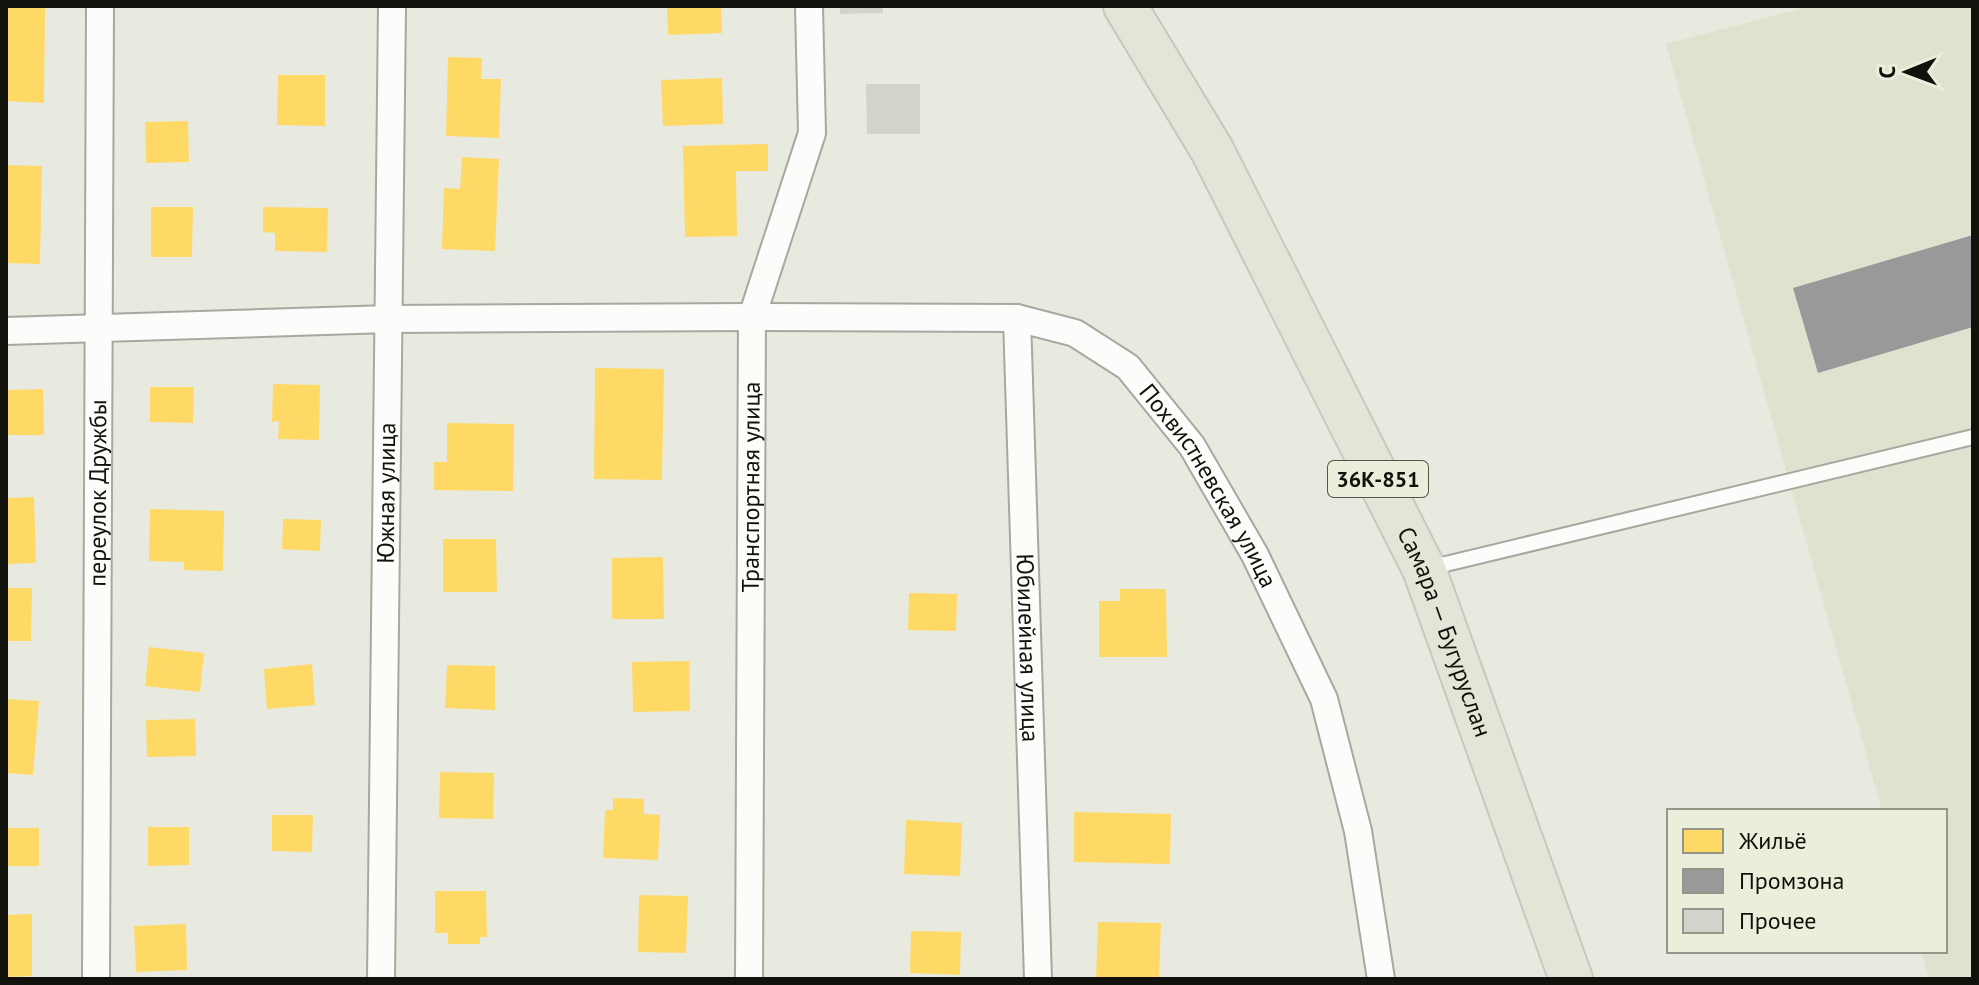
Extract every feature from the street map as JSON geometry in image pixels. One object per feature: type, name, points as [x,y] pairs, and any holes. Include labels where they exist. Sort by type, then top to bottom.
[{"type":"main road","name":"Самара — Бугуруслан","points":[[1125,6],[1212,150],[1424,569],[1571,979]]},
{"type":"street","name":"переулок Дружбы","points":[[96,979],[100,6]]},
{"type":"street","name":"Южная улица","points":[[381,979],[392,6]]},
{"type":"street","name":"Транспортная улица","points":[[749,979],[752,317],[812,133],[809,6]]},
{"type":"street","name":"Похвистневская улица","points":[[6,331],[389,319],[752,317],[1017,318],[1075,333],[1128,367],[1192,446],[1255,555],[1324,699],[1358,831],[1381,979]]},
{"type":"street","name":"Юбилейная улица","points":[[1017,318],[1038,979]]},
{"type":"lane","points":[[1424,569],[1973,437]]},
{"type":"shaded area","points":[[1812,6],[1973,6],[1973,979],[1929,979],[1922,953],[1947,953],[1947,809],[1881,809],[1666,44]]},
{"type":"building: Жильё","points":[[6,6],[45,8],[44,103],[6,101]]},
{"type":"building: Жильё","points":[[667,6],[721,6],[722,33],[668,35]]},
{"type":"building: Жильё","points":[[448,57],[482,58],[481,79],[501,79],[499,138],[446,136]]},
{"type":"building: Жильё","points":[[278,75],[325,75],[325,126],[277,125]]},
{"type":"building: Жильё","points":[[722,78],[723,124],[663,126],[661,80]]},
{"type":"building: Жильё","points":[[188,121],[189,162],[146,163],[145,122]]},
{"type":"building: Жильё","points":[[768,144],[768,171],[736,171],[737,236],[685,237],[683,146]]},
{"type":"building: Жильё","points":[[462,157],[499,159],[495,251],[442,249],[444,188],[460,189]]},
{"type":"building: Жильё","points":[[6,165],[42,166],[40,264],[6,263]]},
{"type":"building: Жильё","points":[[151,207],[193,207],[192,257],[151,257]]},
{"type":"building: Жильё","points":[[263,207],[328,208],[327,252],[275,251],[275,233],[263,232]]},
{"type":"building: Жильё","points":[[595,368],[664,369],[662,480],[594,479]]},
{"type":"building: Жильё","points":[[273,384],[320,385],[319,440],[278,439],[279,421],[272,422]]},
{"type":"building: Жильё","points":[[150,387],[194,387],[193,423],[150,422]]},
{"type":"building: Жильё","points":[[43,389],[44,435],[6,435],[6,390]]},
{"type":"building: Жильё","points":[[447,423],[514,424],[513,491],[434,490],[434,462],[447,462]]},
{"type":"building: Жильё","points":[[34,497],[36,563],[6,564],[6,498]]},
{"type":"building: Жильё","points":[[150,509],[224,511],[223,571],[184,570],[184,562],[149,561]]},
{"type":"building: Жильё","points":[[283,519],[321,520],[320,551],[282,549]]},
{"type":"building: Жильё","points":[[443,539],[496,539],[497,592],[443,592]]},
{"type":"building: Жильё","points":[[663,557],[664,619],[612,619],[612,558]]},
{"type":"building: Жильё","points":[[6,588],[32,588],[31,641],[6,641]]},
{"type":"building: Жильё","points":[[1120,589],[1166,589],[1167,657],[1099,657],[1099,601],[1120,601]]},
{"type":"building: Жильё","points":[[909,593],[957,594],[956,631],[908,630]]},
{"type":"building: Жильё","points":[[149,647],[204,653],[200,692],[145,686]]},
{"type":"building: Жильё","points":[[689,661],[690,711],[633,712],[632,662]]},
{"type":"building: Жильё","points":[[312,664],[315,705],[267,709],[264,669]]},
{"type":"building: Жильё","points":[[447,665],[495,666],[495,710],[445,708]]},
{"type":"building: Жильё","points":[[6,699],[39,701],[33,775],[6,773]]},
{"type":"building: Жильё","points":[[195,719],[196,756],[147,757],[146,720]]},
{"type":"building: Жильё","points":[[440,772],[494,773],[493,819],[439,818]]},
{"type":"building: Жильё","points":[[613,798],[644,799],[644,814],[660,815],[658,860],[603,858],[605,810],[613,810]]},
{"type":"building: Жильё","points":[[1074,812],[1171,814],[1170,864],[1074,862]]},
{"type":"building: Жильё","points":[[272,815],[313,815],[312,852],[272,851]]},
{"type":"building: Жильё","points":[[906,820],[962,823],[960,876],[904,874]]},
{"type":"building: Жильё","points":[[148,827],[189,827],[189,865],[148,866]]},
{"type":"building: Жильё","points":[[6,828],[39,828],[39,866],[6,866]]},
{"type":"building: Жильё","points":[[435,891],[486,891],[487,937],[480,937],[480,944],[448,944],[448,933],[435,933]]},
{"type":"building: Жильё","points":[[639,895],[688,896],[686,953],[638,952]]},
{"type":"building: Жильё","points":[[32,914],[32,976],[6,977],[6,915]]},
{"type":"building: Жильё","points":[[1098,922],[1161,923],[1159,979],[1096,979]]},
{"type":"building: Жильё","points":[[186,924],[187,970],[136,972],[134,926]]},
{"type":"building: Жильё","points":[[911,931],[961,932],[960,975],[910,973]]},
{"type":"building: Промзона","points":[[1973,235],[1973,327],[1818,373],[1793,288]]},
{"type":"building: Прочее","points":[[840,6],[883,6],[883,13],[840,14]]},
{"type":"building: Прочее","points":[[866,84],[920,84],[920,134],[867,134]]}]
